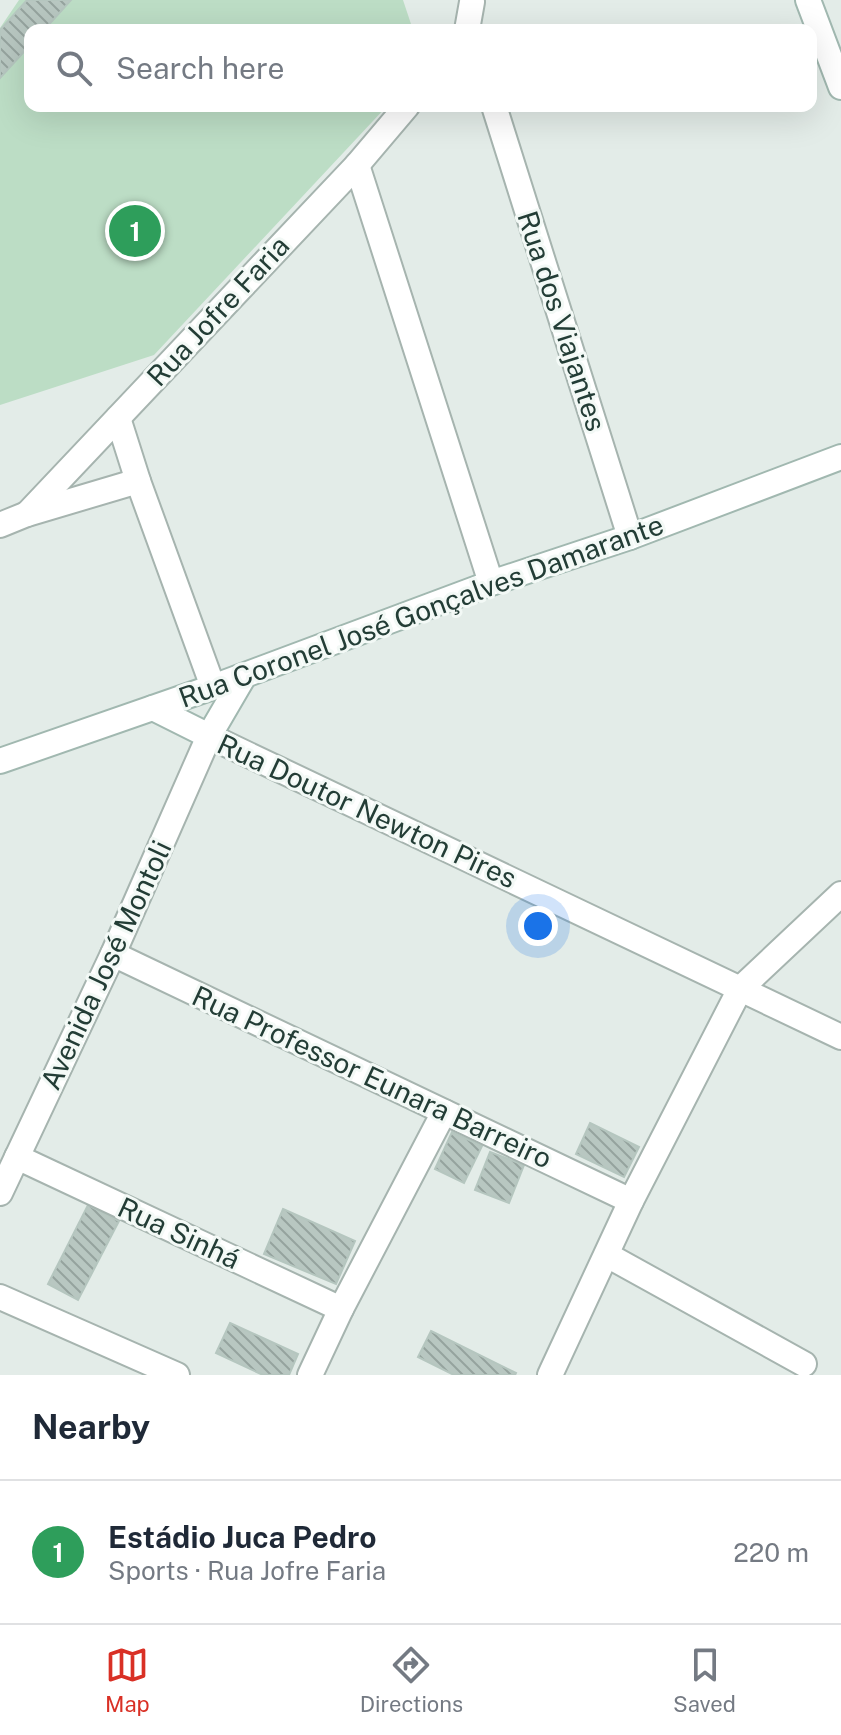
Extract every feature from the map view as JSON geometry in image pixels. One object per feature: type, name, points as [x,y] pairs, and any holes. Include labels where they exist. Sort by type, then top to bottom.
[{"type":"street","points":[[808,0],[841,87]]},
{"type":"street","points":[[468,24],[472,1]]},
{"type":"street","name":"Rua Jofre Faria","points":[[27,514],[357,165],[402,112]]},
{"type":"street","name":"Rua dos Viajantes","points":[[496,112],[630,537]]},
{"type":"street","points":[[357,165],[491,583]]},
{"type":"street","points":[[118,418],[213,687]]},
{"type":"street","name":"Rua Coronel José Gonçalves Damarante","points":[[0,761],[244,676],[491,583],[630,537],[841,457]]},
{"type":"street","points":[[0,525],[138,481]]},
{"type":"street","name":"Avenida José Montoli","points":[[0,1193],[113,954],[209,736],[244,676]]},
{"type":"street","name":"Rua Doutor Newton Pires","points":[[153,708],[841,1037]]},
{"type":"street","points":[[550,1375],[631,1201],[740,989],[841,894]]},
{"type":"street","name":"Rua Professor Eunara Barreiro","points":[[113,954],[631,1201]]},
{"type":"street","points":[[310,1375],[444,1112]]},
{"type":"street","name":"Rua Sinhá","points":[[17,1157],[341,1309]]},
{"type":"street","points":[[607,1255],[804,1364]]},
{"type":"street","points":[[0,1297],[177,1375]]},
{"type":"green space","points":[[19,0],[403,0],[411,24],[24,24],[24,112],[381,112],[154,355],[0,405],[0,28]]},
{"type":"building","points":[[27,0],[71,0],[49,24],[24,24],[24,52],[0,78],[0,30]]},
{"type":"building","points":[[590,1123],[639,1147],[624,1177],[576,1154]]},
{"type":"building","points":[[452,1132],[482,1146],[464,1183],[435,1169]]},
{"type":"building","points":[[490,1152],[524,1165],[509,1203],[475,1190]]},
{"type":"building","points":[[88,1205],[119,1221],[78,1300],[48,1284]]},
{"type":"building","points":[[283,1209],[355,1241],[336,1284],[264,1254]]},
{"type":"building","points":[[230,1323],[298,1354],[289,1375],[263,1375],[216,1353]]},
{"type":"building","points":[[431,1331],[515,1375],[454,1375],[418,1357]]},
{"type":"place","name":"Estádio Juca Pedro","points":[[135,231]]}]
